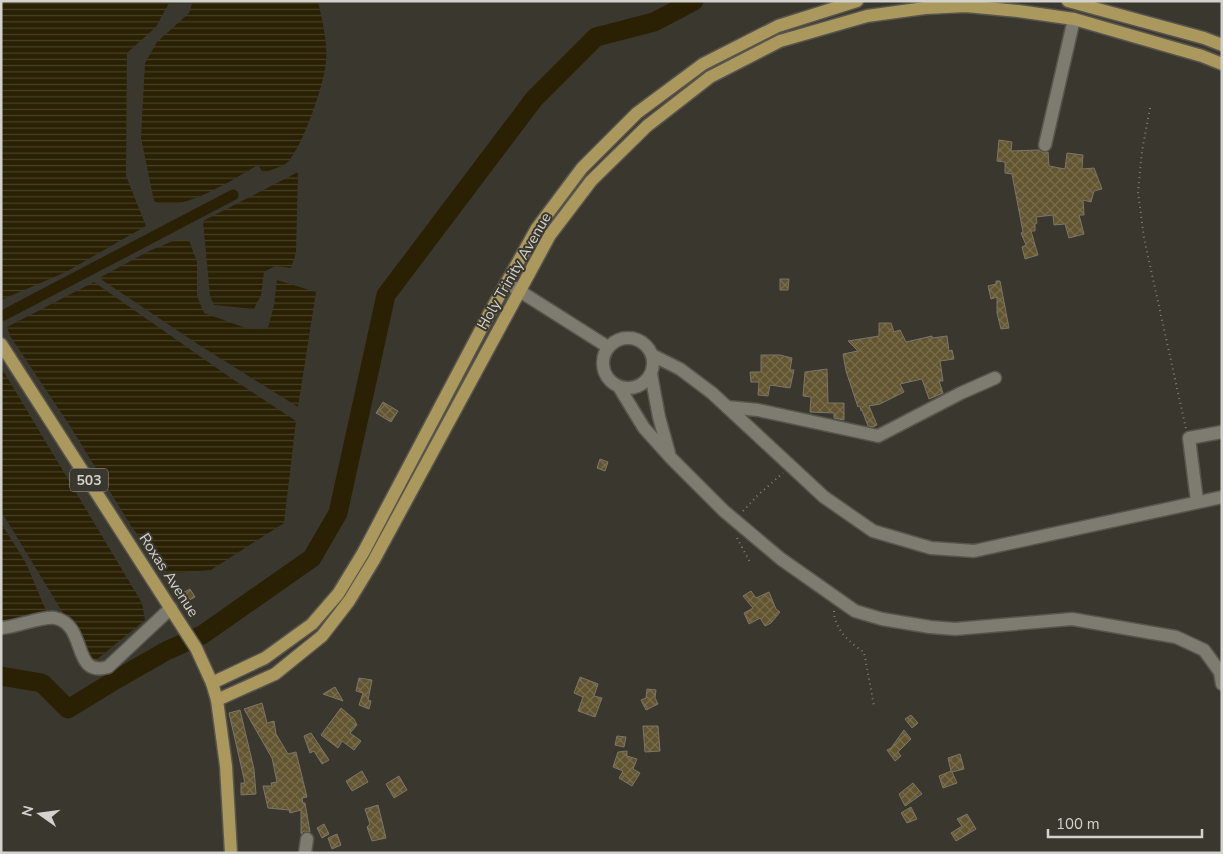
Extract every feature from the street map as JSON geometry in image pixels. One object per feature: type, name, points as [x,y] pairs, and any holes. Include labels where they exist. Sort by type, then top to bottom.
[{"type":"main road","name":"Holy Trinity Avenue","points":[[212,684],[265,658],[312,624],[338,594],[363,553],[537,228],[582,168],[637,113],[703,64],[778,26],[857,1]]},
{"type":"main road","points":[[1068,1],[1204,38],[1222,45]]},
{"type":"main road","name":"Holy Trinity Avenue","points":[[217,700],[275,674],[322,636],[349,601],[374,560],[550,235],[591,181],[647,126],[710,76],[780,41],[867,16],[925,8],[966,6],[1074,19],[1202,56],[1222,64]]},
{"type":"main road","name":"Roxas Avenue","points":[[1,344],[196,648],[217,700],[226,766],[231,853]]},
{"type":"main road","points":[[312,624],[322,636]]},
{"type":"street","points":[[1045,145],[1074,19]]},
{"type":"street","points":[[507,283],[608,347]]},
{"type":"street","points":[[652,374],[646,382],[638,387],[628,389],[619,387],[611,382],[605,374],[603,365],[604,355],[608,347],[616,341],[630,337],[648,346],[654,364],[652,374],[659,417],[670,458]]},
{"type":"street","points":[[652,355],[680,369],[727,407],[824,497],[872,531],[931,548],[974,551],[1196,501],[1222,497]]},
{"type":"street","points":[[727,407],[758,410],[878,436],[961,393],[995,378]]},
{"type":"street","points":[[619,387],[644,428],[670,458],[724,511],[781,559],[855,611],[882,619],[930,627],[955,629],[1072,619],[1176,637],[1204,650],[1220,672],[1222,684]]},
{"type":"street","points":[[1196,501],[1188,438],[1222,432]]},
{"type":"street","points":[[1,628],[54,618],[66,622],[76,635],[85,662],[91,668],[98,670],[108,667],[174,613]]},
{"type":"street","points":[[305,853],[307,840]]},
{"type":"path","points":[[1150,108],[1142,151],[1138,192],[1144,238],[1188,438]]},
{"type":"path","points":[[751,564],[736,535],[735,520],[757,496],[791,466]]},
{"type":"path","points":[[835,596],[834,619],[848,641],[864,652],[874,706]]},
{"type":"shaded area","points":[[1,1],[170,1],[156,27],[127,53],[126,176],[146,226],[66,272],[1,300]]},
{"type":"shaded area","points":[[193,1],[318,1],[323,23],[326,62],[312,114],[294,154],[288,162],[263,173],[258,165],[207,193],[178,203],[165,204],[154,201],[141,138],[145,63],[157,42],[189,13]]},
{"type":"shaded area","points":[[298,172],[296,253],[291,268],[275,266],[264,272],[261,295],[254,309],[214,305],[210,296],[203,221]]},
{"type":"shaded area","points":[[175,240],[189,240],[197,262],[197,296],[204,313],[249,329],[268,328],[274,305],[277,280],[316,292],[298,407],[199,345],[102,280],[101,277],[149,251]]},
{"type":"shaded area","points":[[94,282],[296,421],[284,523],[211,570],[168,574],[131,526],[70,426],[10,336],[7,327]]},
{"type":"shaded area","points":[[1,367],[142,603],[145,620],[95,661],[83,646],[1,511]]},
{"type":"shaded area","points":[[1,523],[26,563],[47,613],[1,621]]},
{"type":"building","points":[[999,140],[1012,142],[1011,151],[1039,150],[1044,153],[1048,152],[1049,166],[1065,169],[1067,153],[1083,155],[1082,169],[1094,168],[1102,189],[1094,191],[1091,202],[1083,200],[1084,215],[1079,215],[1084,234],[1069,238],[1065,224],[1054,225],[1053,215],[1036,217],[1035,231],[1031,231],[1038,255],[1025,259],[1022,247],[1026,245],[1021,233],[1023,232],[1012,174],[1005,173],[1005,162],[997,161]]},
{"type":"building","points":[[780,279],[789,279],[788,290],[780,290]]},
{"type":"building","points":[[996,281],[1000,281],[1009,328],[1001,329],[997,313],[997,297],[991,299],[988,286],[996,284]]},
{"type":"building","points":[[879,323],[891,323],[894,332],[900,330],[906,342],[932,336],[932,338],[947,336],[949,351],[952,350],[954,359],[940,361],[943,381],[939,381],[943,393],[929,399],[922,379],[900,384],[904,392],[880,404],[869,406],[877,425],[873,427],[868,426],[860,406],[858,407],[846,371],[843,354],[858,351],[848,341],[879,336]]},
{"type":"building","points":[[761,355],[780,355],[792,358],[790,370],[794,370],[790,388],[770,385],[768,396],[758,395],[759,382],[751,382],[750,372],[761,372]]},
{"type":"building","points":[[827,369],[828,403],[844,403],[844,420],[834,418],[834,413],[810,412],[811,397],[803,396],[805,372]]},
{"type":"building","points":[[383,402],[398,411],[391,422],[376,413]]},
{"type":"building","points":[[600,459],[608,462],[605,471],[597,468]]},
{"type":"building","points":[[190,589],[195,597],[184,603],[179,595]]},
{"type":"building","points":[[751,591],[756,598],[769,592],[776,609],[780,612],[771,623],[765,626],[760,618],[749,624],[744,613],[753,608],[743,596]]},
{"type":"building","points":[[580,677],[598,684],[594,696],[602,698],[595,717],[578,711],[583,697],[574,693]]},
{"type":"building","points":[[359,678],[372,680],[368,700],[371,701],[369,709],[359,705],[363,693],[356,691]]},
{"type":"building","points":[[335,687],[343,701],[323,694]]},
{"type":"building","points":[[647,689],[656,690],[655,698],[658,704],[646,710],[641,700],[646,698]]},
{"type":"building","points":[[262,703],[267,723],[274,721],[276,734],[288,754],[296,752],[307,797],[302,798],[303,803],[305,803],[310,832],[304,831],[301,834],[301,810],[290,813],[289,810],[268,808],[263,786],[272,786],[271,783],[277,782],[272,758],[244,709]]},
{"type":"building","points":[[341,708],[354,719],[357,725],[350,733],[361,741],[354,750],[342,741],[338,748],[321,735]]},
{"type":"building","points":[[240,710],[254,769],[256,794],[241,795],[241,783],[245,783],[229,713]]},
{"type":"building","points":[[911,715],[918,723],[912,728],[905,719]]},
{"type":"building","points":[[643,726],[658,726],[660,751],[645,752]]},
{"type":"building","points":[[904,730],[911,739],[898,752],[901,756],[895,761],[887,750],[891,748]]},
{"type":"building","points":[[311,733],[329,760],[322,764],[314,751],[310,753],[304,736]]},
{"type":"building","points":[[617,736],[626,737],[624,747],[615,745]]},
{"type":"building","points":[[627,751],[627,756],[637,759],[633,769],[640,773],[632,786],[619,778],[623,771],[613,767],[618,752]]},
{"type":"building","points":[[960,754],[964,769],[952,772],[957,783],[943,788],[939,776],[951,771],[948,758]]},
{"type":"building","points":[[362,771],[368,782],[352,791],[346,781]]},
{"type":"building","points":[[399,776],[407,790],[394,798],[386,784]]},
{"type":"building","points":[[913,783],[922,794],[905,806],[899,794]]},
{"type":"building","points":[[378,805],[386,838],[372,841],[367,827],[370,824],[365,809]]},
{"type":"building","points":[[911,807],[917,819],[907,823],[901,813]]},
{"type":"building","points":[[967,814],[976,829],[956,841],[951,833],[962,826],[957,819]]},
{"type":"building","points":[[324,824],[329,834],[322,838],[317,828]]},
{"type":"building","points":[[337,834],[341,845],[332,849],[328,838]]},
{"type":"waterway","points":[[1,676],[42,683],[68,709],[166,651],[202,635],[312,558],[338,513],[386,295],[534,99],[596,37],[654,22],[694,1]]},
{"type":"waterway","points":[[4,315],[233,195]]}]
